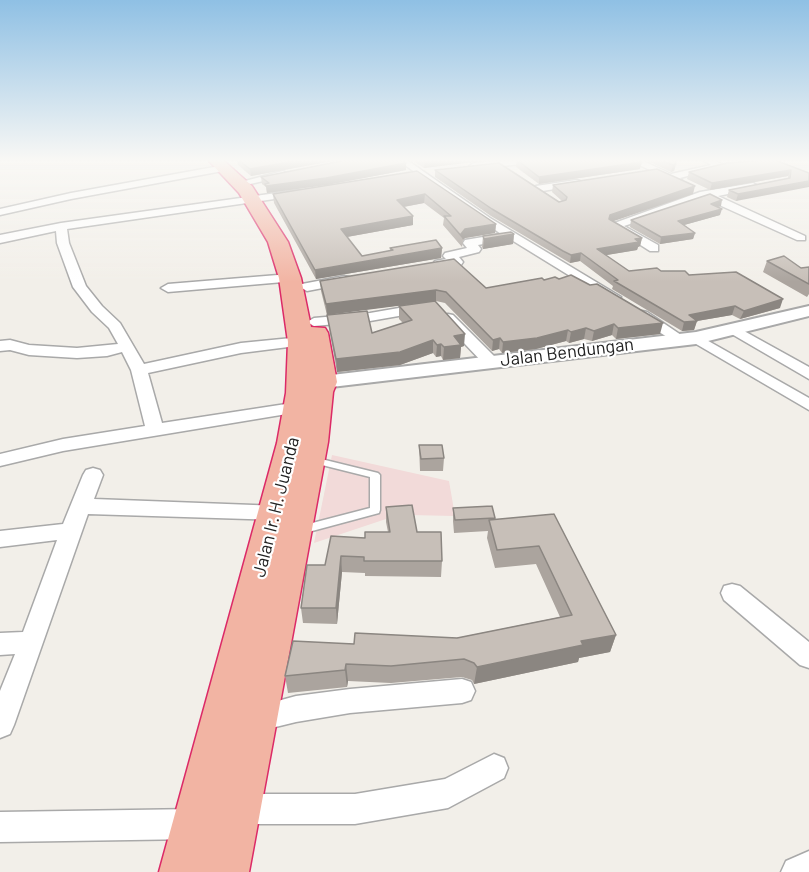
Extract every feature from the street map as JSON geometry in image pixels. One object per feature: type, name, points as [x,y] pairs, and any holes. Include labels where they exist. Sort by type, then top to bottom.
[{"type":"highway","name":"Jalan Ir. H. Juanda","points":[[186,872],[196,824],[248,625],[288,519],[308,458],[323,382],[299,282],[253,201]]},
{"type":"highway","name":"Jalan Ir. H. Juanda","points":[[222,872],[255,719],[288,519],[299,407],[310,334]]},
{"type":"street","points":[[0,212],[50,201]]},
{"type":"street","points":[[0,239],[61,226],[145,201]]},
{"type":"street","points":[[463,201],[510,236],[626,305],[809,405]]},
{"type":"street","points":[[654,249],[615,225],[627,219],[688,201]]},
{"type":"street","points":[[719,201],[801,238]]},
{"type":"street","points":[[61,226],[63,243],[80,287],[115,326],[139,370],[155,430]]},
{"type":"street","points":[[428,265],[457,262],[449,256],[476,249],[469,243],[510,236]]},
{"type":"street","points":[[168,288],[358,277]]},
{"type":"street","points":[[139,370],[310,334],[370,317],[436,307],[440,308],[490,361]]},
{"type":"street","name":"Jalan Bendungan","points":[[323,382],[688,339],[735,330],[809,311]]},
{"type":"street","points":[[735,330],[809,374]]},
{"type":"street","points":[[0,346],[92,353],[127,346]]},
{"type":"street","points":[[0,460],[63,445],[299,407]]},
{"type":"street","points":[[0,725],[93,476]]},
{"type":"street","points":[[81,506],[288,519]]},
{"type":"street","points":[[0,539],[71,531]]},
{"type":"street","points":[[732,593],[809,657]]},
{"type":"street","points":[[0,644],[32,642]]},
{"type":"street","points":[[255,719],[350,700],[462,691]]},
{"type":"street","points":[[237,809],[355,809],[448,793],[494,768]]},
{"type":"street","points":[[0,827],[196,824]]},
{"type":"street","points":[[797,872],[809,867]]},
{"type":"lane","points":[[288,519],[375,510],[375,475],[308,458]]},
{"type":"shaded area","points":[[332,455],[449,481],[455,516],[409,515],[386,519],[314,543]]},
{"type":"building","points":[[277,201],[398,201],[413,216],[341,229],[362,256],[393,250],[390,248],[436,240],[442,248],[315,270]]},
{"type":"building","points":[[433,201],[461,201],[496,224],[465,229],[461,234],[463,238],[444,216],[451,216]]},
{"type":"building","points":[[480,201],[652,201],[610,215],[609,219],[642,238],[635,239],[639,242],[597,249],[629,271],[657,268],[661,271],[685,271],[689,275],[736,272],[783,299],[744,311],[735,306],[689,315],[697,321],[684,322],[614,281],[618,280],[581,253],[571,255]]},
{"type":"building","points":[[690,201],[720,201],[711,204],[722,209],[678,221],[695,233],[661,237],[631,220]]},
{"type":"building","points":[[511,232],[514,234],[484,239],[483,236]]},
{"type":"building","points":[[784,256],[801,268],[809,267],[809,284],[767,261]]},
{"type":"building","points":[[454,259],[486,288],[542,278],[544,280],[555,277],[559,279],[571,275],[590,285],[597,284],[663,323],[618,328],[614,324],[594,331],[586,328],[571,332],[568,330],[537,338],[503,342],[500,338],[493,340],[446,292],[436,290],[326,304],[320,281]]},
{"type":"building","points":[[435,301],[465,334],[454,336],[461,345],[444,347],[441,344],[437,345],[433,340],[400,352],[336,359],[327,315],[367,311],[372,333],[412,320],[399,306]]},
{"type":"building","points":[[419,445],[442,445],[444,458],[421,459]]},
{"type":"building","points":[[412,505],[417,532],[441,532],[442,561],[364,561],[364,557],[341,556],[336,608],[301,608],[307,565],[325,565],[331,536],[365,538],[365,532],[390,532],[386,507]]},
{"type":"building","points":[[492,506],[495,518],[455,520],[453,508]]},
{"type":"building","points":[[554,514],[616,635],[581,641],[583,645],[477,667],[474,663],[464,659],[391,666],[346,664],[345,670],[285,676],[293,641],[354,644],[355,633],[457,638],[572,615],[539,546],[497,550],[489,520]]}]
